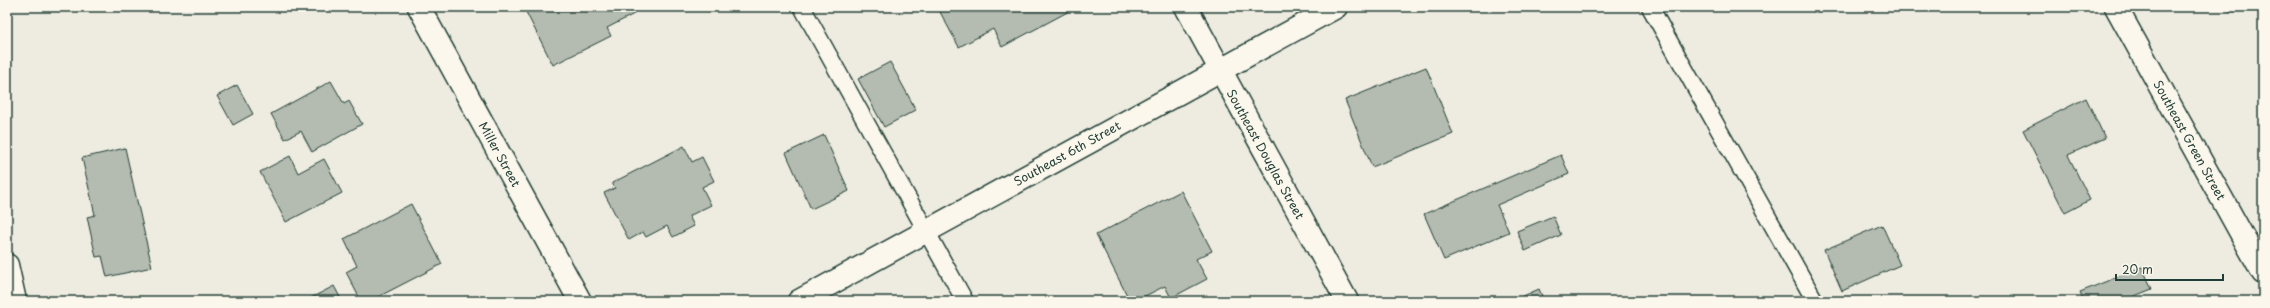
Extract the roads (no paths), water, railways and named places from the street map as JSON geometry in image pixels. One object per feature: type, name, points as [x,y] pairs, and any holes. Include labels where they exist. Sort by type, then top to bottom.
[{"type":"street","name":"Miller Street","points":[[419,7],[580,301]]},
{"type":"street","name":"Southeast Douglas Street","points":[[1186,7],[1347,301]]},
{"type":"street","name":"Southeast 6th Street","points":[[799,301],[1219,69],[1336,7]]},
{"type":"street","name":"Southeast Green Street","points":[[2116,7],[2263,273]]},
{"type":"street","points":[[7,265],[15,301]]},
{"type":"lane","points":[[802,7],[965,301]]},
{"type":"lane","points":[[1650,7],[1815,301]]}]
